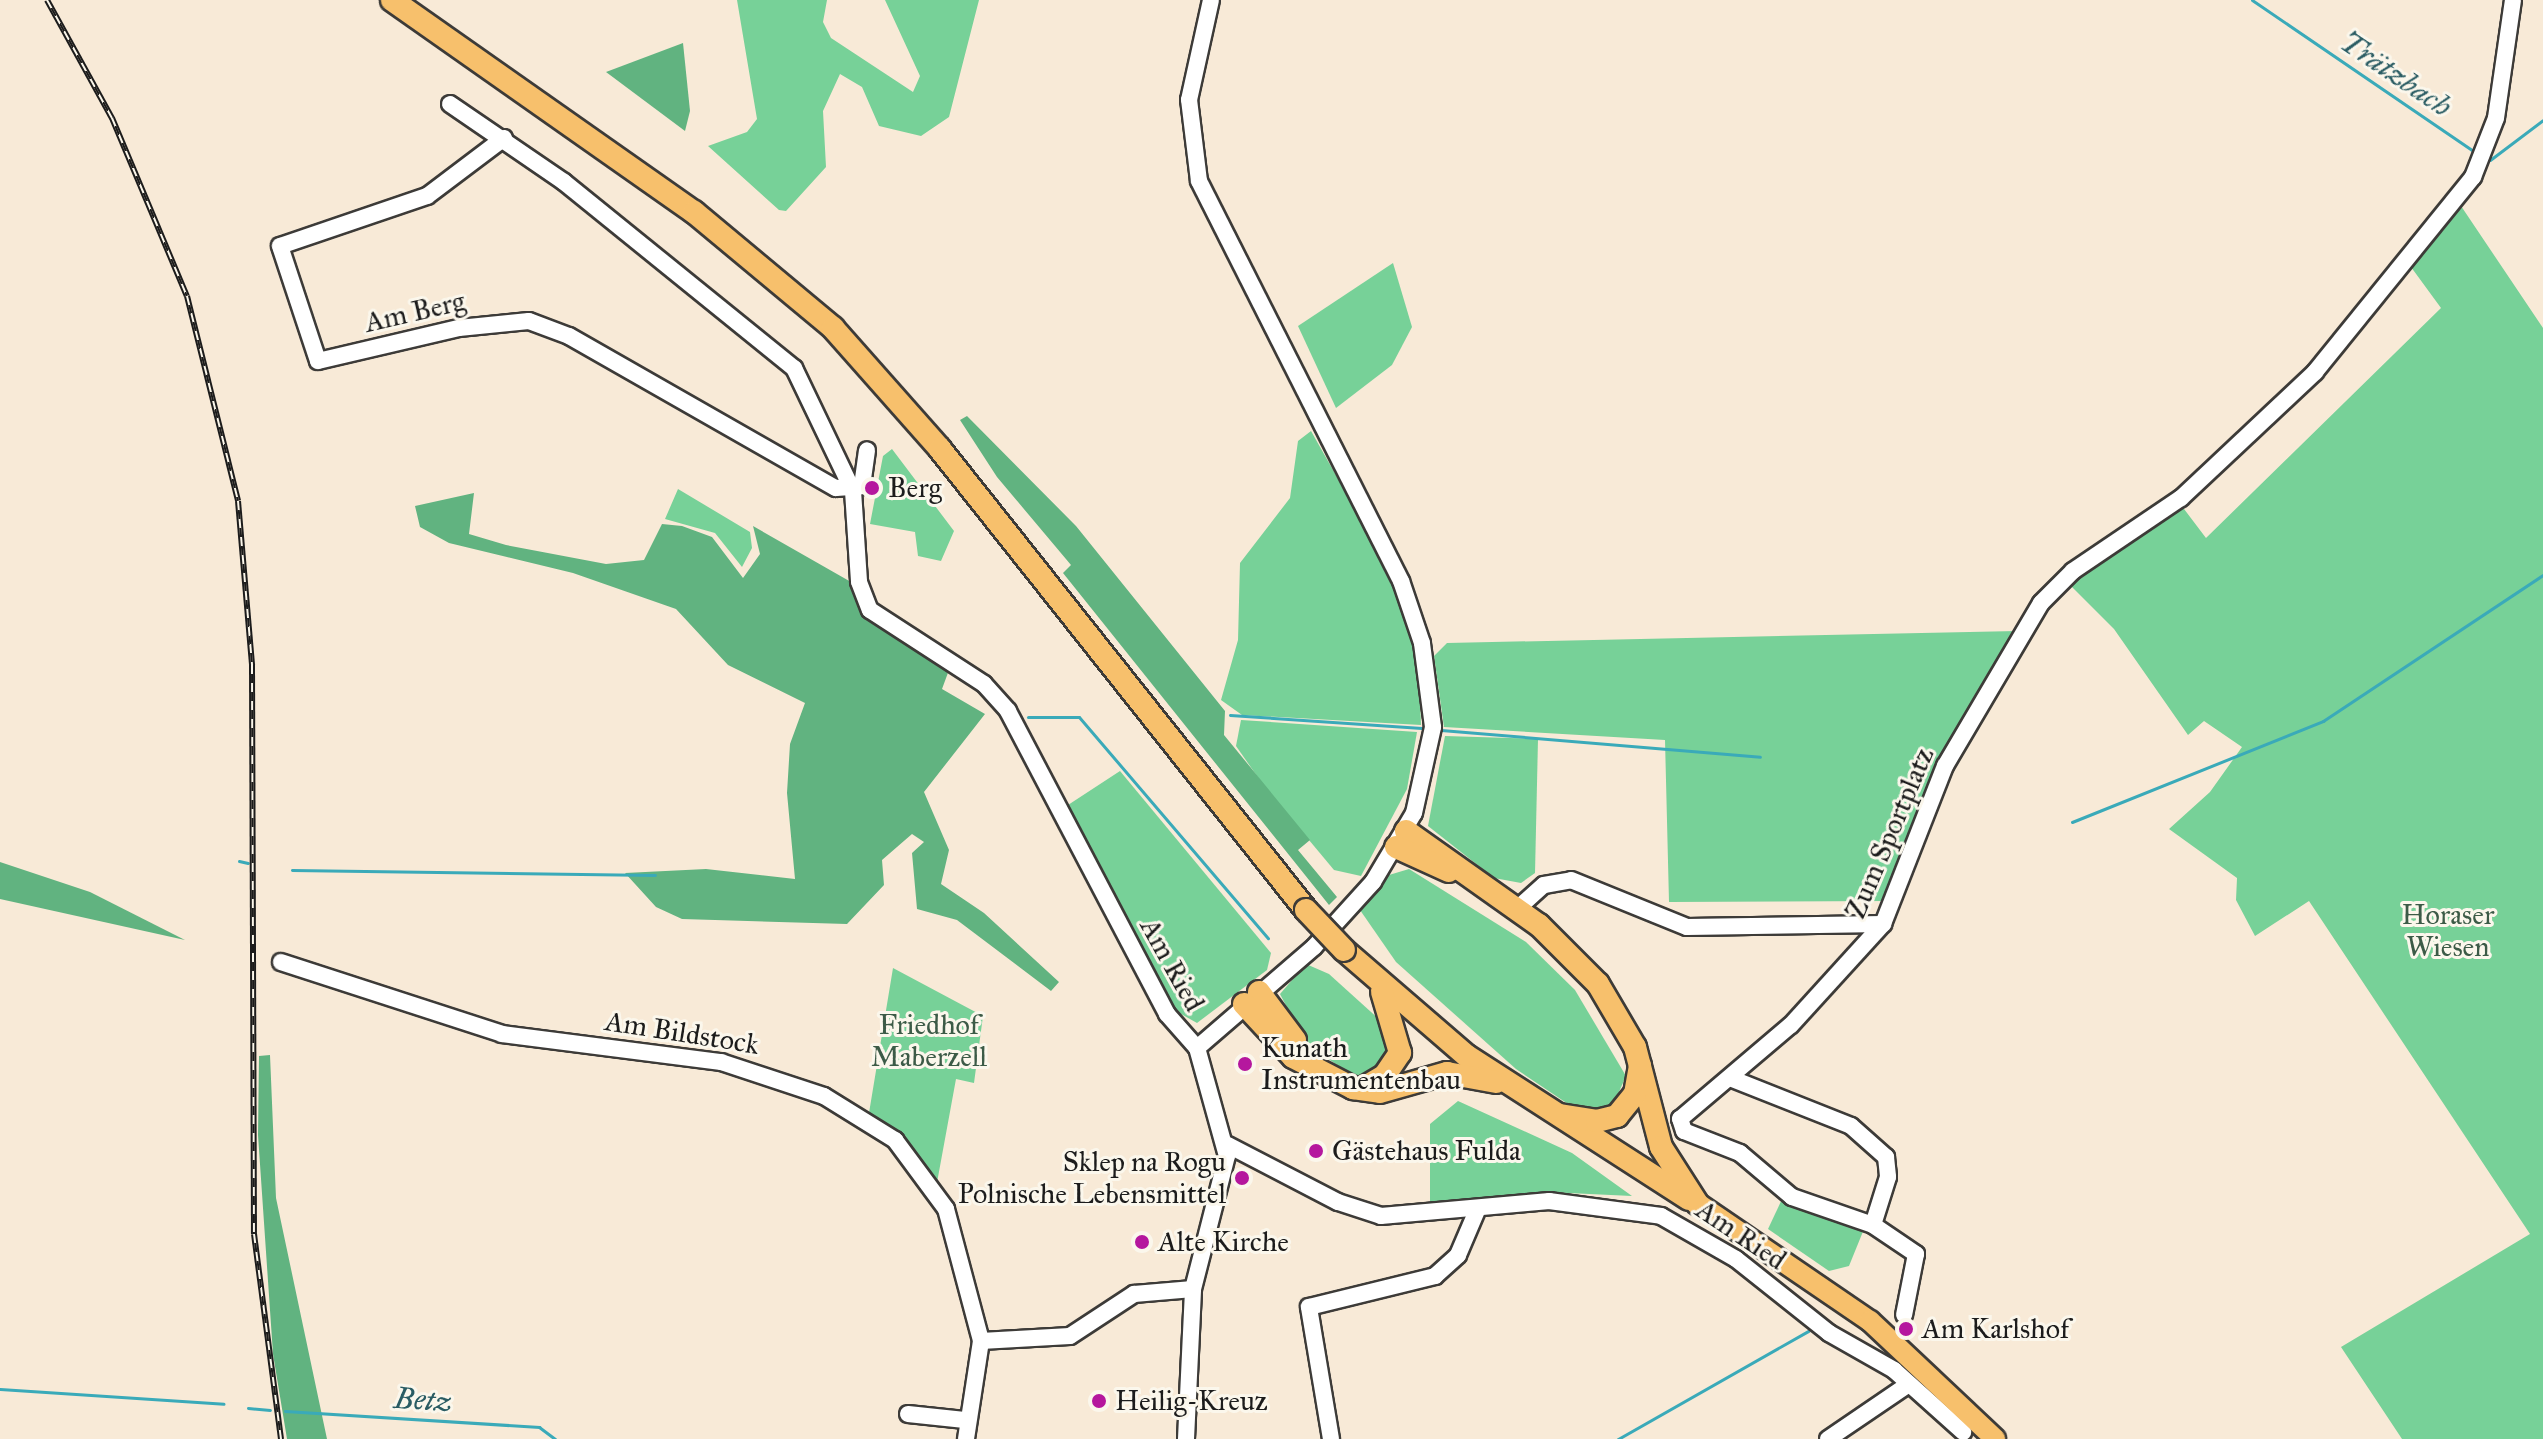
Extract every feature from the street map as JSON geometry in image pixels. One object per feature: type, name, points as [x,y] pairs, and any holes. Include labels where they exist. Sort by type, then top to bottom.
[{"type":"highway","points":[[392,0],[694,212],[833,328],[940,449],[1306,910],[1344,950],[1379,984],[1509,1086],[1697,1203]]},
{"type":"highway","points":[[1401,839],[1469,877],[1517,909],[1598,984],[1640,1063],[1661,1147],[1697,1203]]},
{"type":"highway","points":[[1362,1089],[1385,1075],[1400,1053],[1400,1034],[1379,984]]},
{"type":"highway","points":[[1252,998],[1293,1057],[1362,1089],[1380,1092],[1447,1073],[1509,1086]]},
{"type":"highway","points":[[1550,1113],[1597,1121],[1617,1116],[1635,1094],[1640,1063]]},
{"type":"main road","points":[[1697,1203],[1870,1321],[1995,1439]]},
{"type":"street","points":[[1197,1048],[1343,917],[1401,839],[1423,791],[1433,727],[1422,643],[1385,546],[1199,181],[1189,100],[1211,0]]},
{"type":"street","name":"Zum Sportplatz","points":[[1873,1225],[1792,1197],[1740,1153],[1684,1131],[1680,1119],[1730,1078],[1862,955],[1883,924],[1945,766],[2041,603],[2073,571],[2181,498],[2315,372],[2406,264],[2473,177],[2490,142],[2513,0]]},
{"type":"street","points":[[450,104],[504,138],[794,368],[853,491],[862,486],[867,450]]},
{"type":"street","name":"Am Berg","points":[[504,138],[427,196],[280,246],[318,361],[496,321],[541,324],[836,488],[853,491]]},
{"type":"street","name":"Am Ried","points":[[853,491],[864,597],[895,633],[984,684],[1008,711],[1167,1014],[1197,1048],[1228,1145],[1338,1202],[1381,1216],[1580,1202],[1661,1216],[1736,1259],[1909,1384],[1963,1432]]},
{"type":"street","points":[[1517,909],[1544,885],[1571,880],[1650,918],[1687,927],[1883,924]]},
{"type":"street","name":"Am Bildstock","points":[[281,962],[502,1034],[721,1062],[835,1101],[895,1140],[946,1209],[981,1341]]},
{"type":"street","points":[[1730,1078],[1871,1138],[1886,1157],[1888,1177],[1873,1225],[1916,1254],[1904,1315]]},
{"type":"street","points":[[1186,1439],[1193,1289],[1228,1145]]},
{"type":"street","points":[[1331,1439],[1309,1307],[1435,1276],[1458,1255],[1478,1208]]},
{"type":"street","points":[[966,1439],[965,1420],[981,1341],[1070,1336],[1134,1294],[1193,1289]]},
{"type":"street","points":[[1828,1439],[1909,1384]]},
{"type":"street","points":[[908,1414],[965,1420]]},
{"type":"green space","points":[[737,0],[827,0],[823,22],[831,38],[913,92],[920,76],[885,0],[979,0],[949,117],[921,136],[879,126],[862,87],[840,74],[823,111],[826,167],[786,211],[779,210],[708,146],[747,132],[757,119]]},
{"type":"green space","points":[[683,43],[690,111],[685,131],[606,72]]},
{"type":"green space","name":"Horaser Wiesen","points":[[2459,203],[2543,328],[2543,1439],[2402,1439],[2341,1347],[2530,1234],[2309,901],[2255,936],[2236,900],[2237,878],[2169,829],[2210,792],[2242,747],[2204,721],[2188,735],[2114,629],[2068,583],[2181,505],[2206,538],[2441,308],[2411,267]]},
{"type":"green space","points":[[1393,263],[1412,327],[1392,365],[1336,408],[1298,326]]},
{"type":"green space","points":[[967,416],[1076,526],[1225,711],[1224,735],[1310,840],[1298,850],[1337,897],[1329,905],[1063,573],[1071,565],[997,477],[960,420]]},
{"type":"green space","points":[[1311,431],[1394,578],[1418,646],[1421,725],[1242,715],[1221,700],[1238,640],[1240,563],[1290,498],[1298,441]]},
{"type":"green space","points":[[892,449],[954,531],[941,561],[918,556],[915,532],[870,524],[883,456]]},
{"type":"green space","points":[[678,489],[750,532],[752,548],[742,567],[715,533],[665,519]]},
{"type":"green space","points":[[474,493],[469,534],[506,545],[606,564],[644,560],[662,524],[682,526],[712,537],[743,578],[760,554],[753,526],[851,582],[880,624],[949,670],[942,689],[985,714],[924,792],[949,850],[941,884],[984,913],[1059,982],[1051,991],[957,920],[917,909],[912,853],[924,842],[912,834],[882,860],[884,885],[847,924],[682,919],[656,907],[625,873],[706,869],[795,879],[787,793],[790,744],[805,703],[728,665],[676,609],[573,573],[449,543],[420,527],[415,506]]},
{"type":"green space","points":[[2017,631],[1887,901],[1669,902],[1665,740],[1444,727],[1434,656],[1447,643]]},
{"type":"green space","points":[[1241,720],[1417,732],[1407,789],[1361,876],[1334,870],[1264,786],[1236,746]]},
{"type":"green space","points":[[1445,736],[1538,739],[1535,873],[1521,883],[1494,878],[1428,826]]},
{"type":"green space","points":[[1120,771],[1271,953],[1267,970],[1197,1023],[1174,1010],[1068,805]]},
{"type":"green space","points":[[0,862],[90,892],[185,940],[0,899]]},
{"type":"green space","points":[[1409,869],[1526,942],[1575,990],[1626,1076],[1611,1110],[1577,1110],[1516,1069],[1396,962],[1360,910],[1389,875]]},
{"type":"green space","points":[[1306,964],[1329,974],[1381,1021],[1391,1045],[1384,1065],[1355,1077],[1306,1044],[1280,994]]},
{"type":"green space","name":"Friedhof Maberzell","points":[[893,968],[983,1016],[974,1083],[956,1079],[936,1188],[869,1113]]},
{"type":"green space","points":[[270,1055],[276,1198],[327,1439],[287,1439],[273,1354],[258,1135],[259,1056]]},
{"type":"green space","points":[[1458,1101],[1572,1153],[1632,1196],[1547,1192],[1430,1203],[1430,1124]]},
{"type":"green space","points":[[1783,1197],[1864,1229],[1849,1266],[1829,1271],[1768,1229]]},
{"type":"waterway","name":"Trätzbach","points":[[2252,0],[2476,153]]},
{"type":"waterway","name":"Trätzbach","points":[[2490,160],[2543,120]]},
{"type":"waterway","points":[[2072,822],[2323,721],[2543,575]]},
{"type":"waterway","points":[[1230,715],[1422,728]]},
{"type":"waterway","points":[[1028,717],[1079,717],[1268,938]]},
{"type":"waterway","points":[[1441,730],[1760,757]]},
{"type":"waterway","points":[[239,861],[248,863]]},
{"type":"waterway","points":[[292,870],[655,875]]},
{"type":"waterway","points":[[1618,1439],[1808,1331]]},
{"type":"waterway","name":"Betz","points":[[0,1389],[223,1404]]},
{"type":"waterway","name":"Betz","points":[[248,1408],[270,1410]]},
{"type":"waterway","name":"Betz","points":[[285,1411],[539,1427],[555,1439]]},
{"type":"railway","points":[[47,0],[112,118],[187,296],[238,501],[252,665],[254,1234],[281,1439]]},
{"type":"place","name":"Berg","points":[[872,488]]},
{"type":"place","name":"Kunath Instrumentenbau","points":[[1245,1064]]},
{"type":"place","name":"Gästehaus Fulda","points":[[1316,1151]]},
{"type":"place","name":"Sklep na Rogu Polnische Lebensmittel","points":[[1242,1178]]},
{"type":"place","name":"Alte Kirche","points":[[1142,1242]]},
{"type":"place","name":"Am Karlshof","points":[[1906,1329]]},
{"type":"place","name":"Heilig-Kreuz","points":[[1099,1401]]}]
